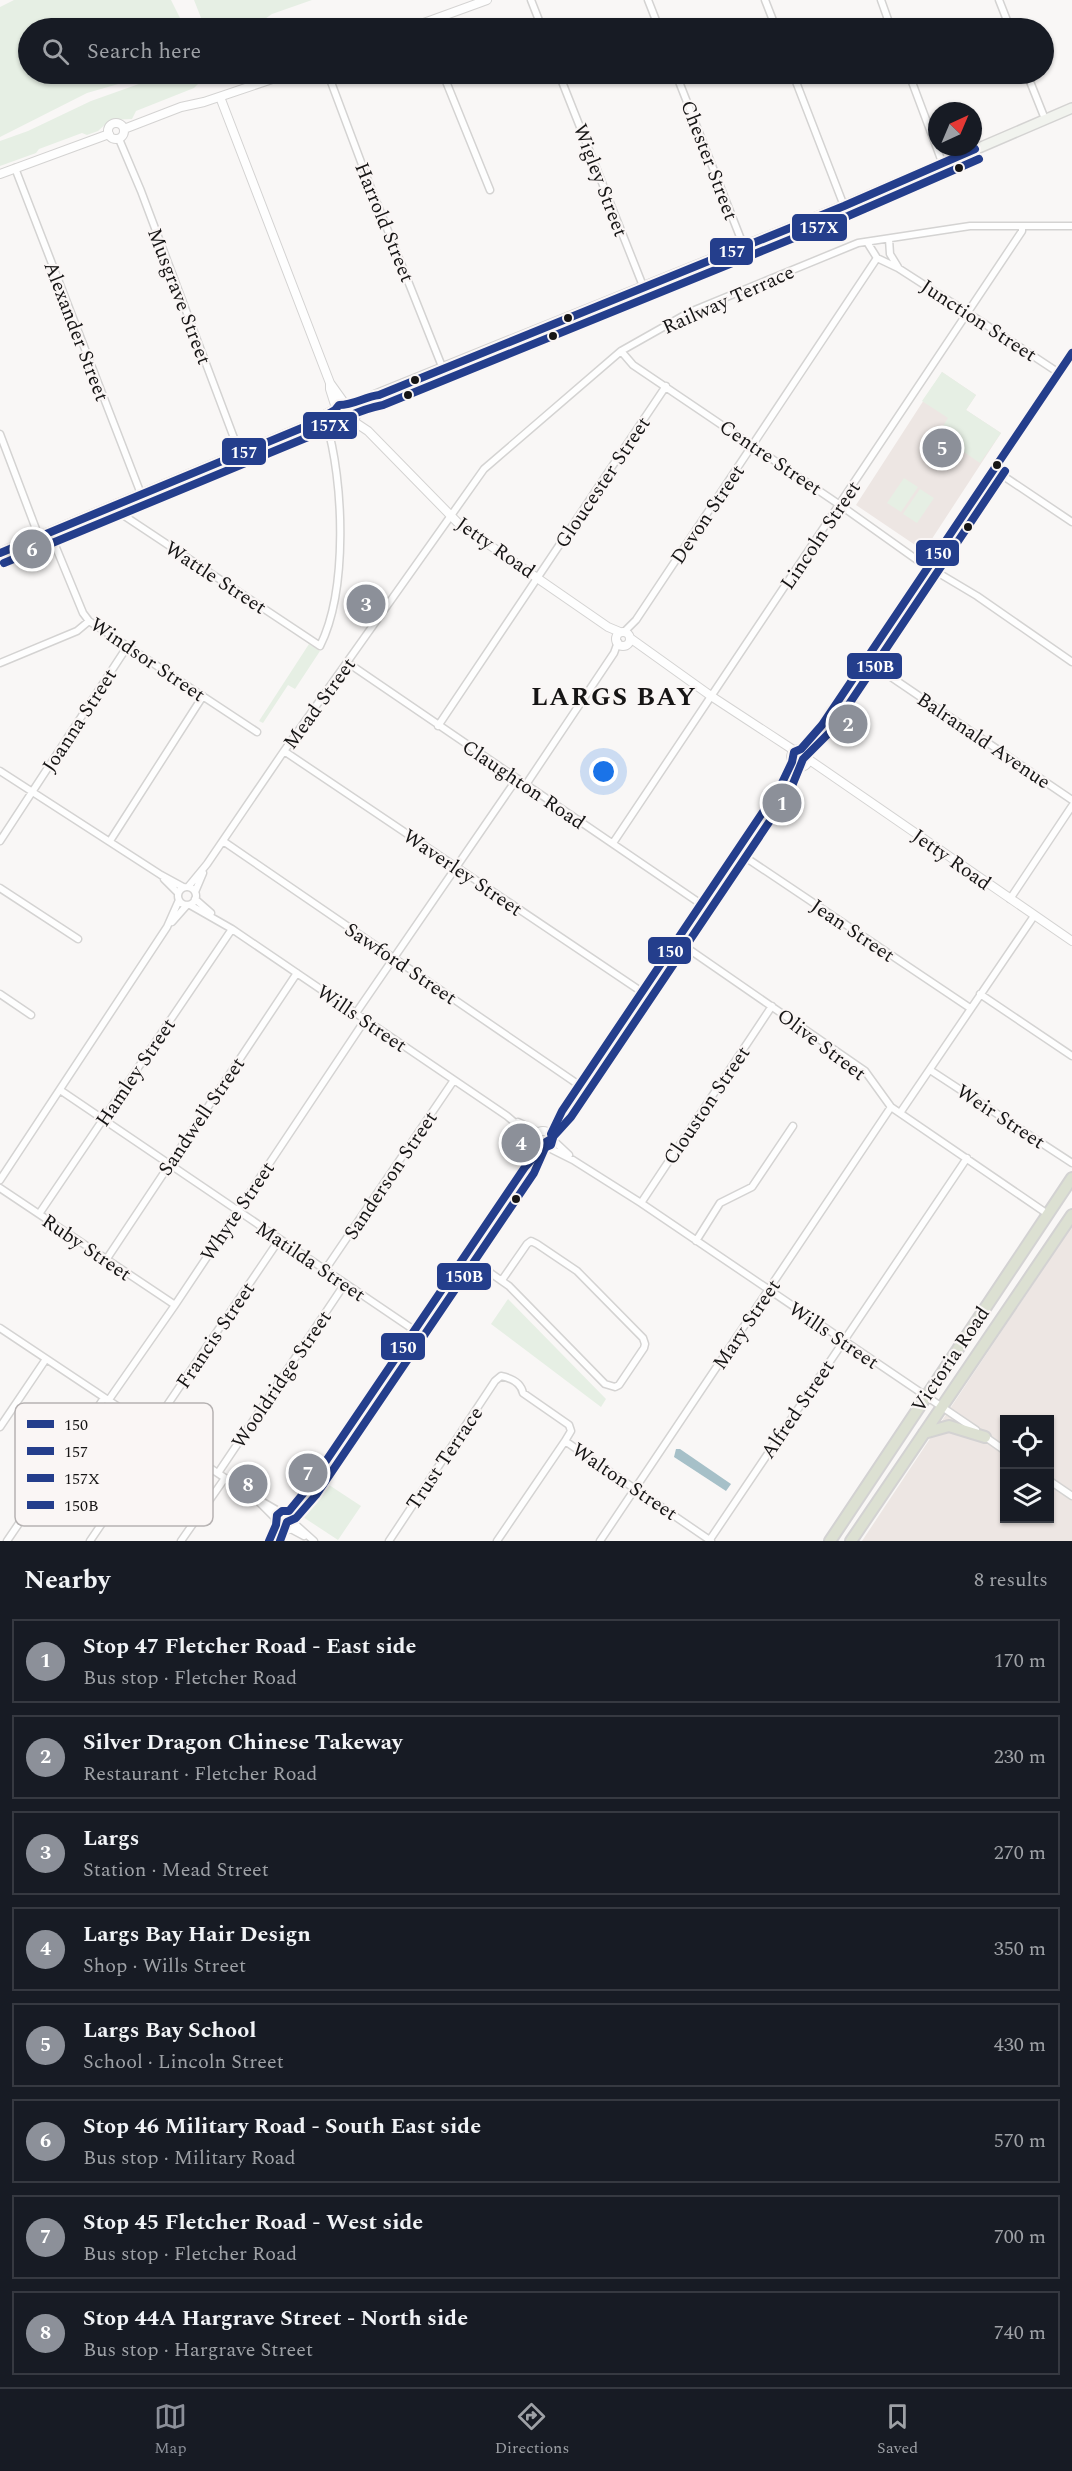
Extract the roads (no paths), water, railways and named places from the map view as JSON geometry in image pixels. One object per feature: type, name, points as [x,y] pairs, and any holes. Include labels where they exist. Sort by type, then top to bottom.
[{"type":"highway","name":"Victoria Road","points":[[830,1541],[1072,1178]]},
{"type":"highway","name":"Victoria Road","points":[[852,1541],[1072,1215]]},
{"type":"highway","points":[[924,1433],[948,1426],[985,1437]]},
{"type":"main road","points":[[309,424],[326,422],[379,395],[843,206],[1072,108]]},
{"type":"main road","points":[[0,553],[309,424],[346,411]]},
{"type":"street","points":[[443,18],[487,0]]},
{"type":"street","points":[[531,0],[538,18]]},
{"type":"street","points":[[648,0],[655,18]]},
{"type":"street","points":[[765,0],[772,18]]},
{"type":"street","points":[[880,0],[887,18]]},
{"type":"street","points":[[999,0],[1006,18]]},
{"type":"street","points":[[124,129],[181,106],[220,97],[258,84]]},
{"type":"street","name":"Harrold Street","points":[[332,84],[443,369]]},
{"type":"street","points":[[447,84],[490,190]]},
{"type":"street","name":"Wigley Street","points":[[564,84],[643,286]]},
{"type":"street","name":"Chester Street","points":[[680,84],[744,247]]},
{"type":"street","points":[[797,84],[843,206]]},
{"type":"street","points":[[913,84],[942,162]]},
{"type":"street","points":[[1031,84],[1045,119]]},
{"type":"street","name":"Jetty Road","points":[[220,97],[330,383],[330,389],[346,411],[468,531],[623,639],[644,650],[770,735],[800,758],[833,777],[1072,941]]},
{"type":"street","points":[[115,123],[120,124],[124,129],[123,136],[119,139],[114,139],[109,134],[109,128],[115,123]]},
{"type":"street","points":[[0,174],[109,134]]},
{"type":"street","name":"Musgrave Street","points":[[119,139],[240,454]]},
{"type":"street","name":"Alexander Street","points":[[15,168],[141,494]]},
{"type":"street","name":"Railway Terrace","points":[[451,515],[484,468],[621,351],[690,312],[858,243],[969,226],[1072,226]]},
{"type":"street","name":"Lincoln Street","points":[[613,843],[968,313],[1022,231],[1022,226]]},
{"type":"street","points":[[889,239],[890,254],[898,268]]},
{"type":"street","name":"Junction Street","points":[[867,242],[878,258],[898,268],[1059,373]]},
{"type":"street","name":"Devon Street","points":[[525,786],[878,258]]},
{"type":"street","name":"Centre Street","points":[[621,351],[633,365],[922,563],[1072,662]]},
{"type":"street","points":[[271,1541],[1072,353]]},
{"type":"street","name":"Gloucester Street","points":[[438,726],[666,386]]},
{"type":"street","name":"Wattle Street","points":[[111,507],[321,646],[330,627],[340,528],[337,478],[326,422]]},
{"type":"street","points":[[0,435],[39,537]]},
{"type":"street","points":[[993,469],[1072,522]]},
{"type":"street","name":"Mead Street","points":[[178,897],[207,864],[431,543],[440,526],[451,515]]},
{"type":"street","name":"Windsor Street","points":[[50,533],[83,613],[89,621],[257,732]]},
{"type":"street","points":[[0,663],[77,631],[89,621]]},
{"type":"street","name":"Joanna Street","points":[[0,841],[126,647]]},
{"type":"street","name":"Balranald Avenue","points":[[866,660],[1072,800]]},
{"type":"street","name":"Claughton Road","points":[[348,663],[516,780],[701,904]]},
{"type":"street","points":[[110,841],[203,696]]},
{"type":"street","name":"Waverley Street","points":[[284,751],[642,992]]},
{"type":"street","points":[[0,771],[161,875],[186,887]]},
{"type":"street","points":[[356,1013],[516,780]]},
{"type":"street","points":[[1010,899],[1072,806]]},
{"type":"street","name":"Sawford Street","points":[[223,841],[579,1085]]},
{"type":"street","name":"Jean Street","points":[[736,851],[969,1008]]},
{"type":"street","name":"Mead Street","points":[[189,905],[207,864]]},
{"type":"street","points":[[161,875],[178,897],[167,927]]},
{"type":"street","name":"Wills Street","points":[[186,887],[218,920]]},
{"type":"street","points":[[0,888],[78,939]]},
{"type":"street","name":"Wills Street","points":[[178,897],[232,929],[1000,1447]]},
{"type":"street","points":[[0,1180],[167,927],[189,905]]},
{"type":"street","points":[[900,1113],[969,1008],[1034,916]]},
{"type":"street","name":"Hamley Street","points":[[39,1214],[232,929]]},
{"type":"street","name":"Olive Street","points":[[676,941],[865,1071],[891,1107],[1049,1215]]},
{"type":"street","name":"Sandwell Street","points":[[106,1260],[297,973]]},
{"type":"street","points":[[0,994],[31,1015]]},
{"type":"street","points":[[980,994],[1072,1056]]},
{"type":"street","name":"Clouston Street","points":[[641,1203],[772,1006]]},
{"type":"street","name":"Whyte Street","points":[[104,1403],[175,1305],[365,1020]]},
{"type":"street","name":"Weir Street","points":[[930,1070],[1072,1163]]},
{"type":"street","name":"Sanderson Street","points":[[325,1270],[454,1080]]},
{"type":"street","name":"Matilda Street","points":[[60,1090],[414,1330]]},
{"type":"street","name":"Mary Street","points":[[600,1541],[891,1107]]},
{"type":"street","points":[[696,1241],[720,1203],[752,1187],[793,1126]]},
{"type":"street","name":"Alfred Street","points":[[710,1541],[967,1158]]},
{"type":"street","name":"Ruby Street","points":[[0,1188],[175,1305]]},
{"type":"street","name":"Francis Street","points":[[168,1403],[279,1240]]},
{"type":"street","points":[[465,1255],[502,1280],[604,1384],[615,1387],[619,1385],[644,1348],[643,1338],[577,1271],[531,1241],[502,1280]]},
{"type":"street","name":"Wooldridge Street","points":[[218,1473],[344,1284]]},
{"type":"street","points":[[0,1328],[111,1403]]},
{"type":"street","points":[[16,1403],[46,1359]]},
{"type":"street","name":"Walton Street","points":[[501,1376],[511,1378],[522,1388],[523,1393],[569,1425],[571,1431],[565,1440],[710,1541]]},
{"type":"street","name":"Trust Terrace","points":[[389,1541],[495,1381],[501,1376]]},
{"type":"street","points":[[0,1427],[15,1405]]},
{"type":"street","points":[[497,1541],[565,1440]]},
{"type":"street","points":[[213,1470],[314,1541]]},
{"type":"street","points":[[213,1495],[225,1478]]},
{"type":"street","points":[[1054,1483],[1072,1496]]},
{"type":"street","name":"Whyte Street","points":[[7,1541],[18,1526]]},
{"type":"street","points":[[90,1541],[100,1526]]},
{"type":"street","points":[[181,1541],[191,1526]]},
{"type":"water","points":[[676,1449],[680,1449],[731,1484],[726,1491],[674,1457]]},
{"type":"place","name":"Largs Bay School","points":[[942,448]]},
{"type":"place","name":"Stop 46 Military Road - South East side","points":[[32,549]]},
{"type":"place","name":"Largs","points":[[366,604]]},
{"type":"place","name":"Silver Dragon Chinese Takeway","points":[[848,724]]},
{"type":"place","name":"Stop 47 Fletcher Road - East side","points":[[782,803]]},
{"type":"place","name":"Largs Bay Hair Design","points":[[521,1143]]},
{"type":"place","name":"Stop 45 Fletcher Road - West side","points":[[308,1473]]},
{"type":"place","name":"Stop 44A Hargrave Street - North side","points":[[248,1484]]},
{"type":"district","name":"LARGS BAY","points":[[614,696]]}]
